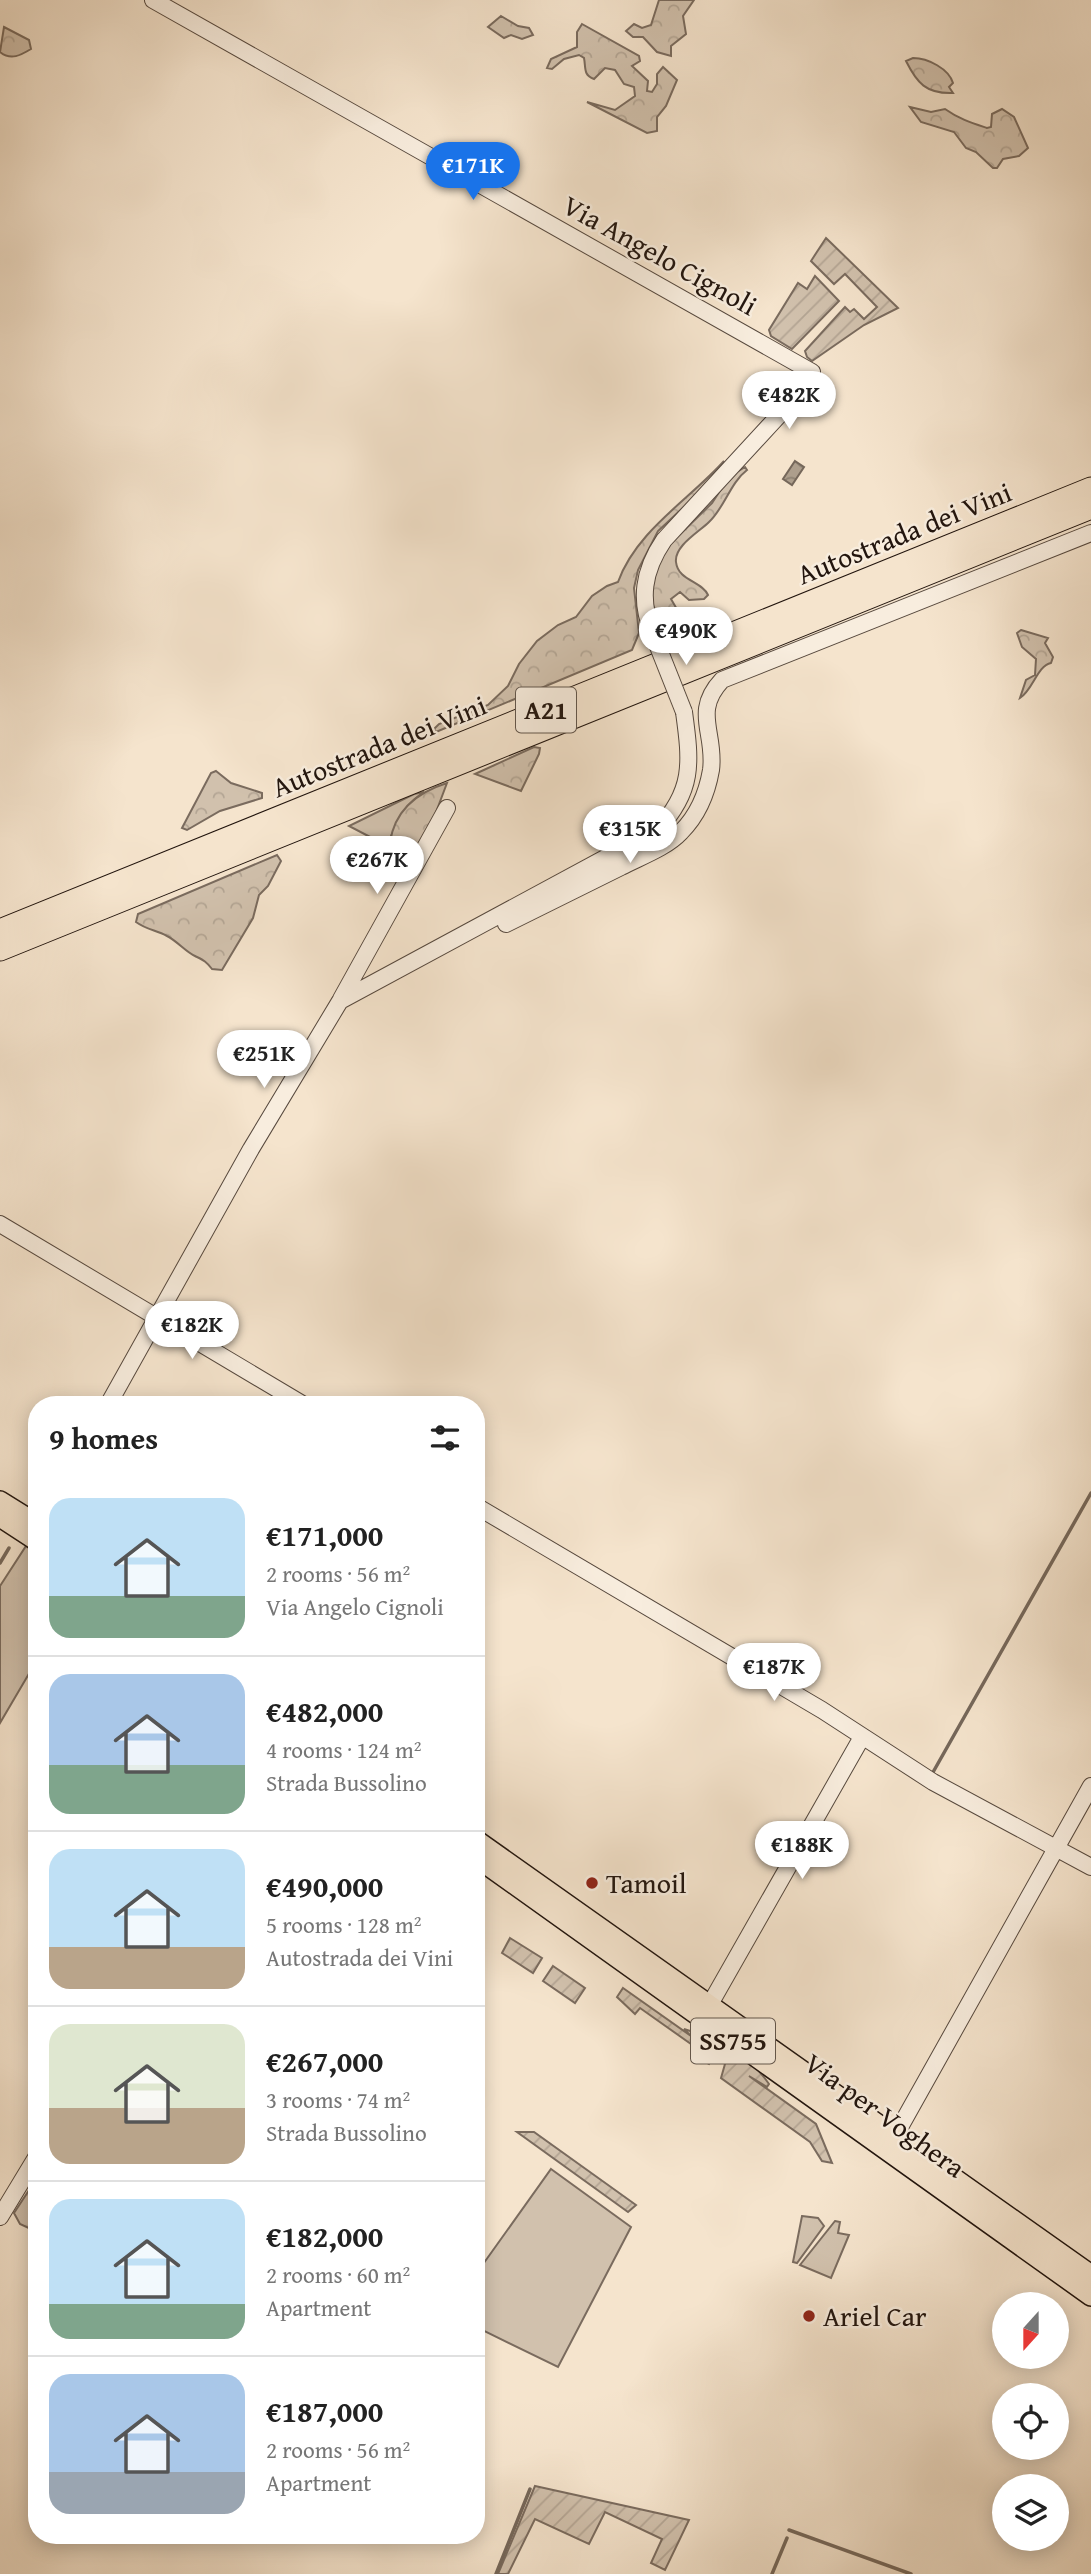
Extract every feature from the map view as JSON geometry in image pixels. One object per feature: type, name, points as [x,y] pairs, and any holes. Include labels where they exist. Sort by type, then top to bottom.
[{"type":"highway","name":"Autostrada dei Vini","points":[[0,931],[1091,489]]},
{"type":"highway","name":"Autostrada dei Vini","points":[[0,948],[1091,507]]},
{"type":"main road","points":[[0,1501],[28,1526]]},
{"type":"main road","points":[[0,1517],[28,1528]]},
{"type":"main road","name":"Via per Voghera","points":[[485,1846],[1091,2275]]},
{"type":"main road","name":"Via per Voghera","points":[[485,1863],[1091,2296]]},
{"type":"street","name":"Via Angelo Cignoli","points":[[153,0],[812,372],[782,412],[664,540],[652,557],[643,597],[646,616],[684,712],[690,765],[677,808],[657,830],[454,942]]},
{"type":"street","points":[[340,1001],[454,942],[503,925],[551,902],[680,834],[697,811],[706,790],[711,769],[705,709],[710,692],[722,680],[1091,533]]},
{"type":"street","points":[[112,1396],[251,1149],[340,1001],[447,808]]},
{"type":"street","points":[[0,1224],[289,1396]]},
{"type":"street","points":[[485,1511],[822,1710],[933,1782],[1091,1867]]},
{"type":"street","points":[[709,2006],[862,1737]]},
{"type":"street","points":[[895,2136],[1091,1786]]},
{"type":"street","points":[[1,2218],[28,2172]]},
{"type":"green space","points":[[659,0],[694,0],[683,16],[686,34],[671,46],[671,56],[657,52],[643,37],[633,37],[626,31],[634,24],[642,28],[651,25]]},
{"type":"green space","points":[[501,16],[518,26],[529,28],[533,35],[522,39],[511,35],[504,38],[488,27]]},
{"type":"green space","points":[[582,24],[639,56],[640,61],[632,66],[648,81],[647,91],[652,92],[657,84],[657,74],[663,67],[677,80],[666,106],[657,117],[657,131],[647,133],[587,102],[615,110],[635,96],[634,87],[624,84],[615,70],[605,68],[594,79],[587,73],[584,58],[579,55],[564,59],[552,69],[547,68],[551,59],[577,47],[577,32]]},
{"type":"green space","points":[[4,27],[29,40],[31,49],[12,57],[0,52]]},
{"type":"green space","points":[[913,58],[931,62],[943,69],[951,78],[953,83],[949,87],[953,93],[936,92],[923,86],[906,61]]},
{"type":"green space","points":[[910,107],[931,112],[945,109],[987,128],[991,127],[992,114],[1002,109],[1014,117],[1028,148],[1019,156],[1003,159],[997,168],[993,168],[976,152],[966,148],[954,132],[921,122]]},
{"type":"green space","points":[[826,238],[898,308],[864,325],[812,361],[805,351],[845,307],[850,312],[854,309],[864,319],[877,307],[845,274],[834,284],[811,261]]},
{"type":"green space","points":[[815,276],[839,301],[792,349],[771,336],[769,330],[798,283],[807,289]]},
{"type":"green space","points":[[724,461],[701,491],[658,531],[638,570],[634,588],[639,633],[632,650],[436,732],[434,729],[439,724],[488,705],[508,686],[519,664],[537,641],[558,625],[576,617],[592,596],[618,582],[626,564],[650,531]]},
{"type":"green space","points":[[745,467],[747,470],[736,481],[715,516],[683,545],[676,556],[681,573],[708,595],[704,599],[689,600],[680,592],[671,599],[678,611],[675,620],[663,625],[649,598],[661,553],[712,503],[729,477]]},
{"type":"green space","points":[[1021,630],[1048,638],[1045,643],[1053,657],[1051,663],[1042,669],[1020,698],[1026,680],[1035,675],[1036,659],[1022,647],[1017,633]]},
{"type":"green space","points":[[534,747],[540,748],[539,754],[521,791],[475,774]]},
{"type":"green space","points":[[216,771],[231,783],[262,793],[262,798],[220,811],[187,830],[182,828],[211,773]]},
{"type":"green space","points":[[447,783],[430,828],[411,859],[390,842],[397,821],[409,804],[418,797]]},
{"type":"green space","points":[[424,792],[407,807],[391,836],[397,851],[349,826],[414,794]]},
{"type":"green space","points":[[277,855],[281,861],[268,886],[259,895],[253,918],[222,970],[212,969],[171,938],[136,922],[138,914]]},
{"type":"green space","points":[[26,1546],[28,1675],[0,1723],[0,1586]]},
{"type":"green space","points":[[510,1938],[542,1958],[533,1973],[502,1953]]},
{"type":"green space","points":[[553,1966],[585,1988],[575,2003],[543,1981]]},
{"type":"green space","points":[[623,1988],[691,2036],[684,2029],[721,2043],[752,2063],[769,2084],[767,2087],[749,2076],[816,2124],[832,2163],[822,2161],[810,2142],[721,2078],[725,2064],[714,2057],[709,2064],[695,2056],[698,2049],[640,2008],[635,2014],[617,1997]]},
{"type":"green space","points":[[517,2132],[534,2132],[636,2205],[628,2212]]},
{"type":"green space","points":[[551,2169],[631,2227],[558,2367],[485,2331],[485,2261]]},
{"type":"green space","points":[[28,2192],[28,2228],[20,2224],[14,2213]]},
{"type":"green space","points":[[802,2216],[818,2218],[824,2226],[797,2263],[793,2262]]},
{"type":"green space","points":[[835,2221],[840,2222],[838,2233],[849,2235],[831,2278],[800,2265]]},
{"type":"green space","points":[[535,2486],[689,2520],[665,2570],[651,2563],[662,2539],[605,2512],[589,2544],[535,2519],[508,2574],[498,2574]]},
{"type":"water","points":[[795,461],[804,467],[792,485],[783,479]]},
{"type":"waterway","points":[[932,1774],[1091,1493]]},
{"type":"waterway","points":[[0,1563],[9,1548]]},
{"type":"waterway","points":[[496,2574],[530,2489]]},
{"type":"waterway","points":[[789,2530],[911,2574]]},
{"type":"waterway","points":[[772,2574],[787,2538]]},
{"type":"place","name":"Tamoil","points":[[592,1883]]},
{"type":"place","name":"Ariel Car","points":[[809,2316]]}]
